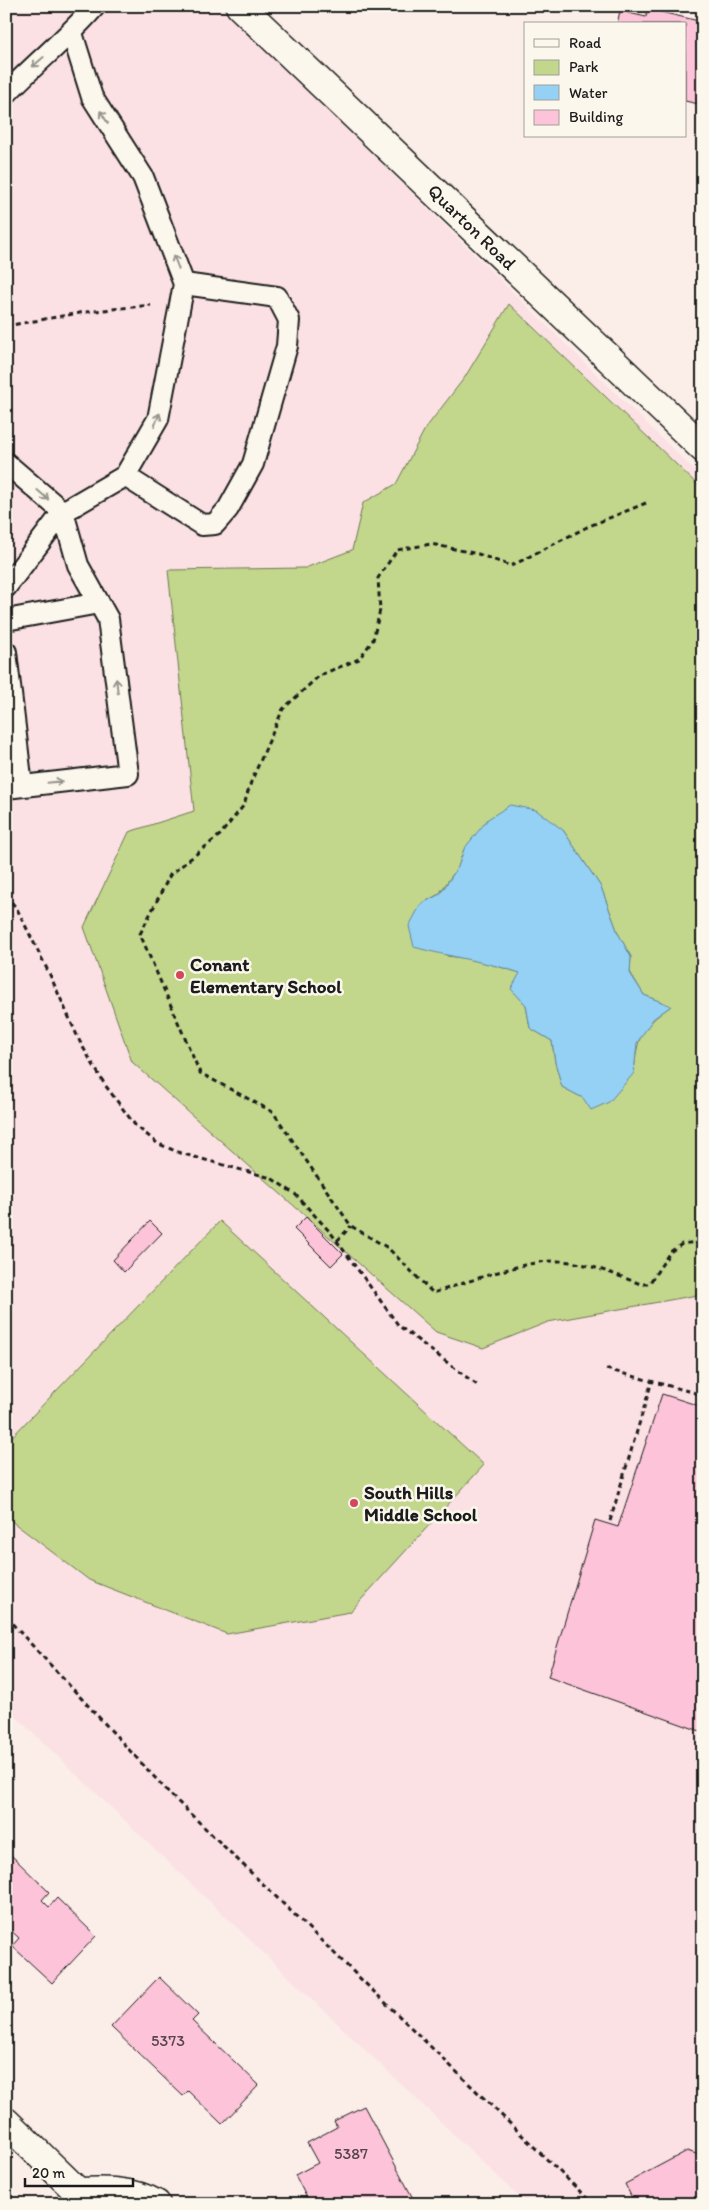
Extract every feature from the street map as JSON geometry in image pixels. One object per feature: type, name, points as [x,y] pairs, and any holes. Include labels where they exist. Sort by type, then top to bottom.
[{"type":"street","name":"Quarton Road","points":[[240,6],[703,448]]},
{"type":"street","points":[[6,2122],[78,2198],[108,2190],[134,2195],[156,2204]]},
{"type":"lane","points":[[6,94],[26,72],[72,32],[95,6]]},
{"type":"lane","points":[[6,588],[63,512],[125,476],[158,419],[183,292],[143,178],[92,97],[72,32]]},
{"type":"lane","points":[[125,476],[202,525],[215,524],[228,509],[253,464],[286,346],[289,320],[277,297],[183,292]]},
{"type":"lane","points":[[6,463],[63,512],[78,565],[108,619],[128,774],[14,787],[6,652]]},
{"type":"lane","points":[[6,620],[99,603]]},
{"type":"path","points":[[6,326],[183,292]]},
{"type":"path","points":[[646,503],[587,528],[511,566],[478,554],[431,544],[397,550],[378,578],[380,610],[373,640],[359,659],[320,675],[283,709],[251,782],[244,805],[220,835],[170,875],[140,934],[200,1073],[273,1112],[351,1226],[388,1248],[433,1293],[541,1261],[561,1261],[585,1266],[641,1284],[649,1284],[670,1252],[682,1244],[703,1242]]},
{"type":"path","points":[[6,895],[17,909],[50,975],[80,1042],[105,1085],[135,1125],[157,1143],[180,1153],[272,1178],[295,1194],[337,1241],[399,1326],[478,1385]]},
{"type":"path","points":[[337,1241],[351,1226]]},
{"type":"path","points":[[606,1369],[703,1395]]},
{"type":"path","points":[[610,1520],[652,1382]]},
{"type":"path","points":[[6,1617],[171,1795],[593,2204]]},
{"type":"shaded area","points":[[6,6],[221,6],[703,479],[703,2204],[527,2204],[6,1707]]},
{"type":"green space","points":[[509,304],[703,490],[703,1294],[548,1322],[483,1348],[436,1332],[132,1062],[84,927],[129,832],[194,811],[168,570],[305,568],[352,550],[363,503],[396,484],[425,429],[465,377]],"holes":[[[563,830],[601,887],[618,933],[631,957],[630,972],[644,995],[671,1006],[646,1027],[642,1034],[637,1050],[634,1073],[583,1098],[562,1087],[555,1062],[552,1041],[530,1028],[526,1005],[512,989],[521,973],[472,959],[447,956],[421,904],[439,894],[458,867],[464,849]]]},
{"type":"green space","points":[[220,1221],[484,1465],[350,1612],[227,1634],[89,1580],[6,1517],[6,1443]]},
{"type":"water","points":[[510,805],[536,810],[563,830],[601,887],[618,933],[631,957],[630,973],[644,995],[671,1006],[653,1019],[637,1043],[634,1073],[609,1102],[591,1110],[583,1098],[562,1087],[555,1062],[552,1041],[530,1028],[526,1005],[511,989],[520,973],[494,965],[414,947],[409,926],[421,904],[440,894],[458,867],[464,849],[488,819]]},
{"type":"building","points":[[648,9],[703,22],[703,105],[686,101],[686,22],[617,22],[620,11],[646,17]]},
{"type":"building","points":[[306,1217],[343,1254],[331,1266],[294,1229]]},
{"type":"building","points":[[150,1221],[162,1233],[124,1272],[113,1260]]},
{"type":"building","points":[[662,1394],[703,1407],[703,1732],[548,1677],[595,1520],[618,1527]]},
{"type":"building","points":[[10,1854],[49,1892],[42,1900],[49,1907],[57,1898],[96,1936],[52,1983],[12,1946],[19,1938],[7,1927],[9,1926],[6,1923],[6,1858]]},
{"type":"building","points":[[159,1977],[198,2015],[192,2021],[259,2085],[222,2124],[188,2091],[183,2096],[111,2027]]},
{"type":"building","points":[[364,2106],[416,2204],[362,2204],[361,2200],[354,2204],[310,2204],[295,2175],[318,2163],[307,2143],[337,2127],[334,2121]]},
{"type":"building","points":[[687,2151],[703,2156],[703,2204],[635,2204],[625,2184]]},
{"type":"place","name":"Conant Elementary School","points":[[180,975]]},
{"type":"place","name":"South Hills Middle School","points":[[354,1503]]}]
